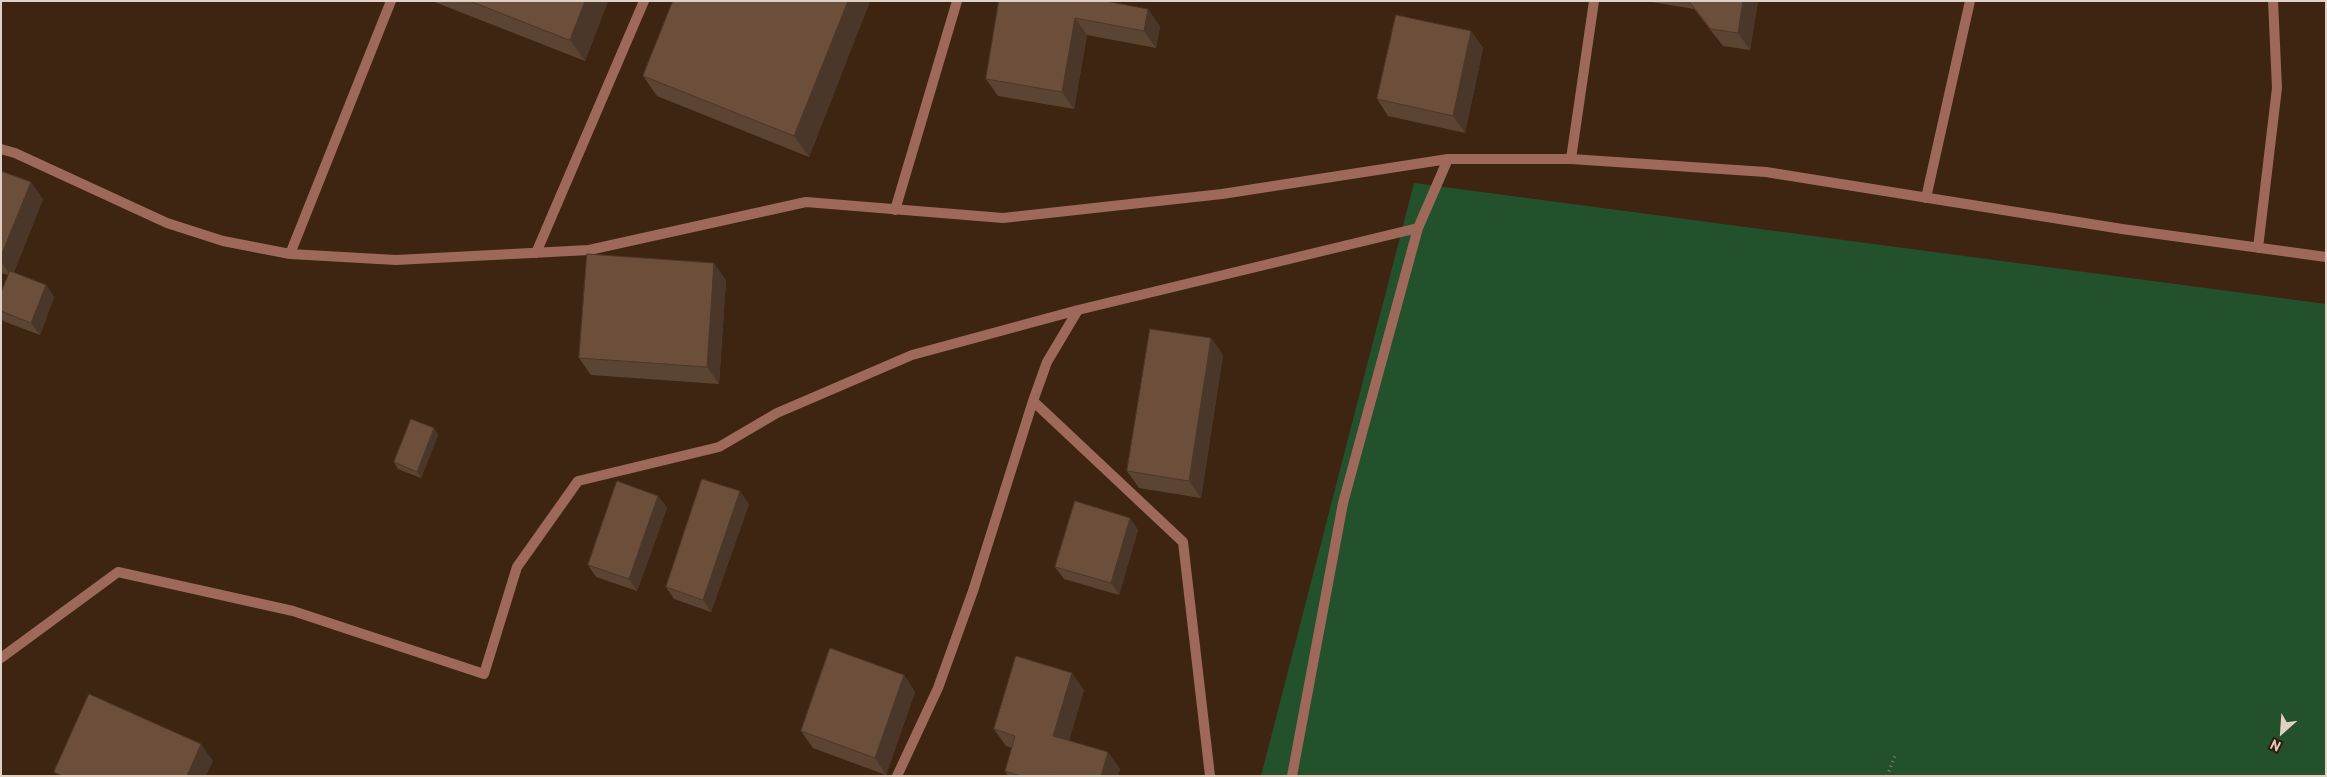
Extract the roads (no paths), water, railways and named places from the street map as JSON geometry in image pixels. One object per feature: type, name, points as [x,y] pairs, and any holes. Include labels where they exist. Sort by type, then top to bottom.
[{"type":"street","points":[[290,254],[391,1]]},
{"type":"street","points":[[536,254],[644,1]]},
{"type":"street","points":[[895,210],[957,1]]},
{"type":"street","points":[[1571,159],[1594,1]]},
{"type":"street","points":[[1926,198],[1970,1]]},
{"type":"street","points":[[2258,248],[2278,88],[2274,1]]},
{"type":"street","points":[[1,149],[15,153],[167,223],[223,241],[290,254],[396,260],[589,250],[806,202],[1003,218],[1222,194],[1448,159],[1571,159],[1766,172],[1926,198],[2326,257]]},
{"type":"street","points":[[1292,776],[1343,502],[1418,228],[1448,159]]},
{"type":"street","points":[[1,658],[118,572],[293,611],[484,674],[517,567],[578,481],[720,448],[777,413],[912,355],[1078,310],[1418,228]]},
{"type":"street","points":[[897,776],[938,688],[973,591],[1047,362],[1078,310]]},
{"type":"street","points":[[1033,401],[1183,542],[1210,776]]}]
